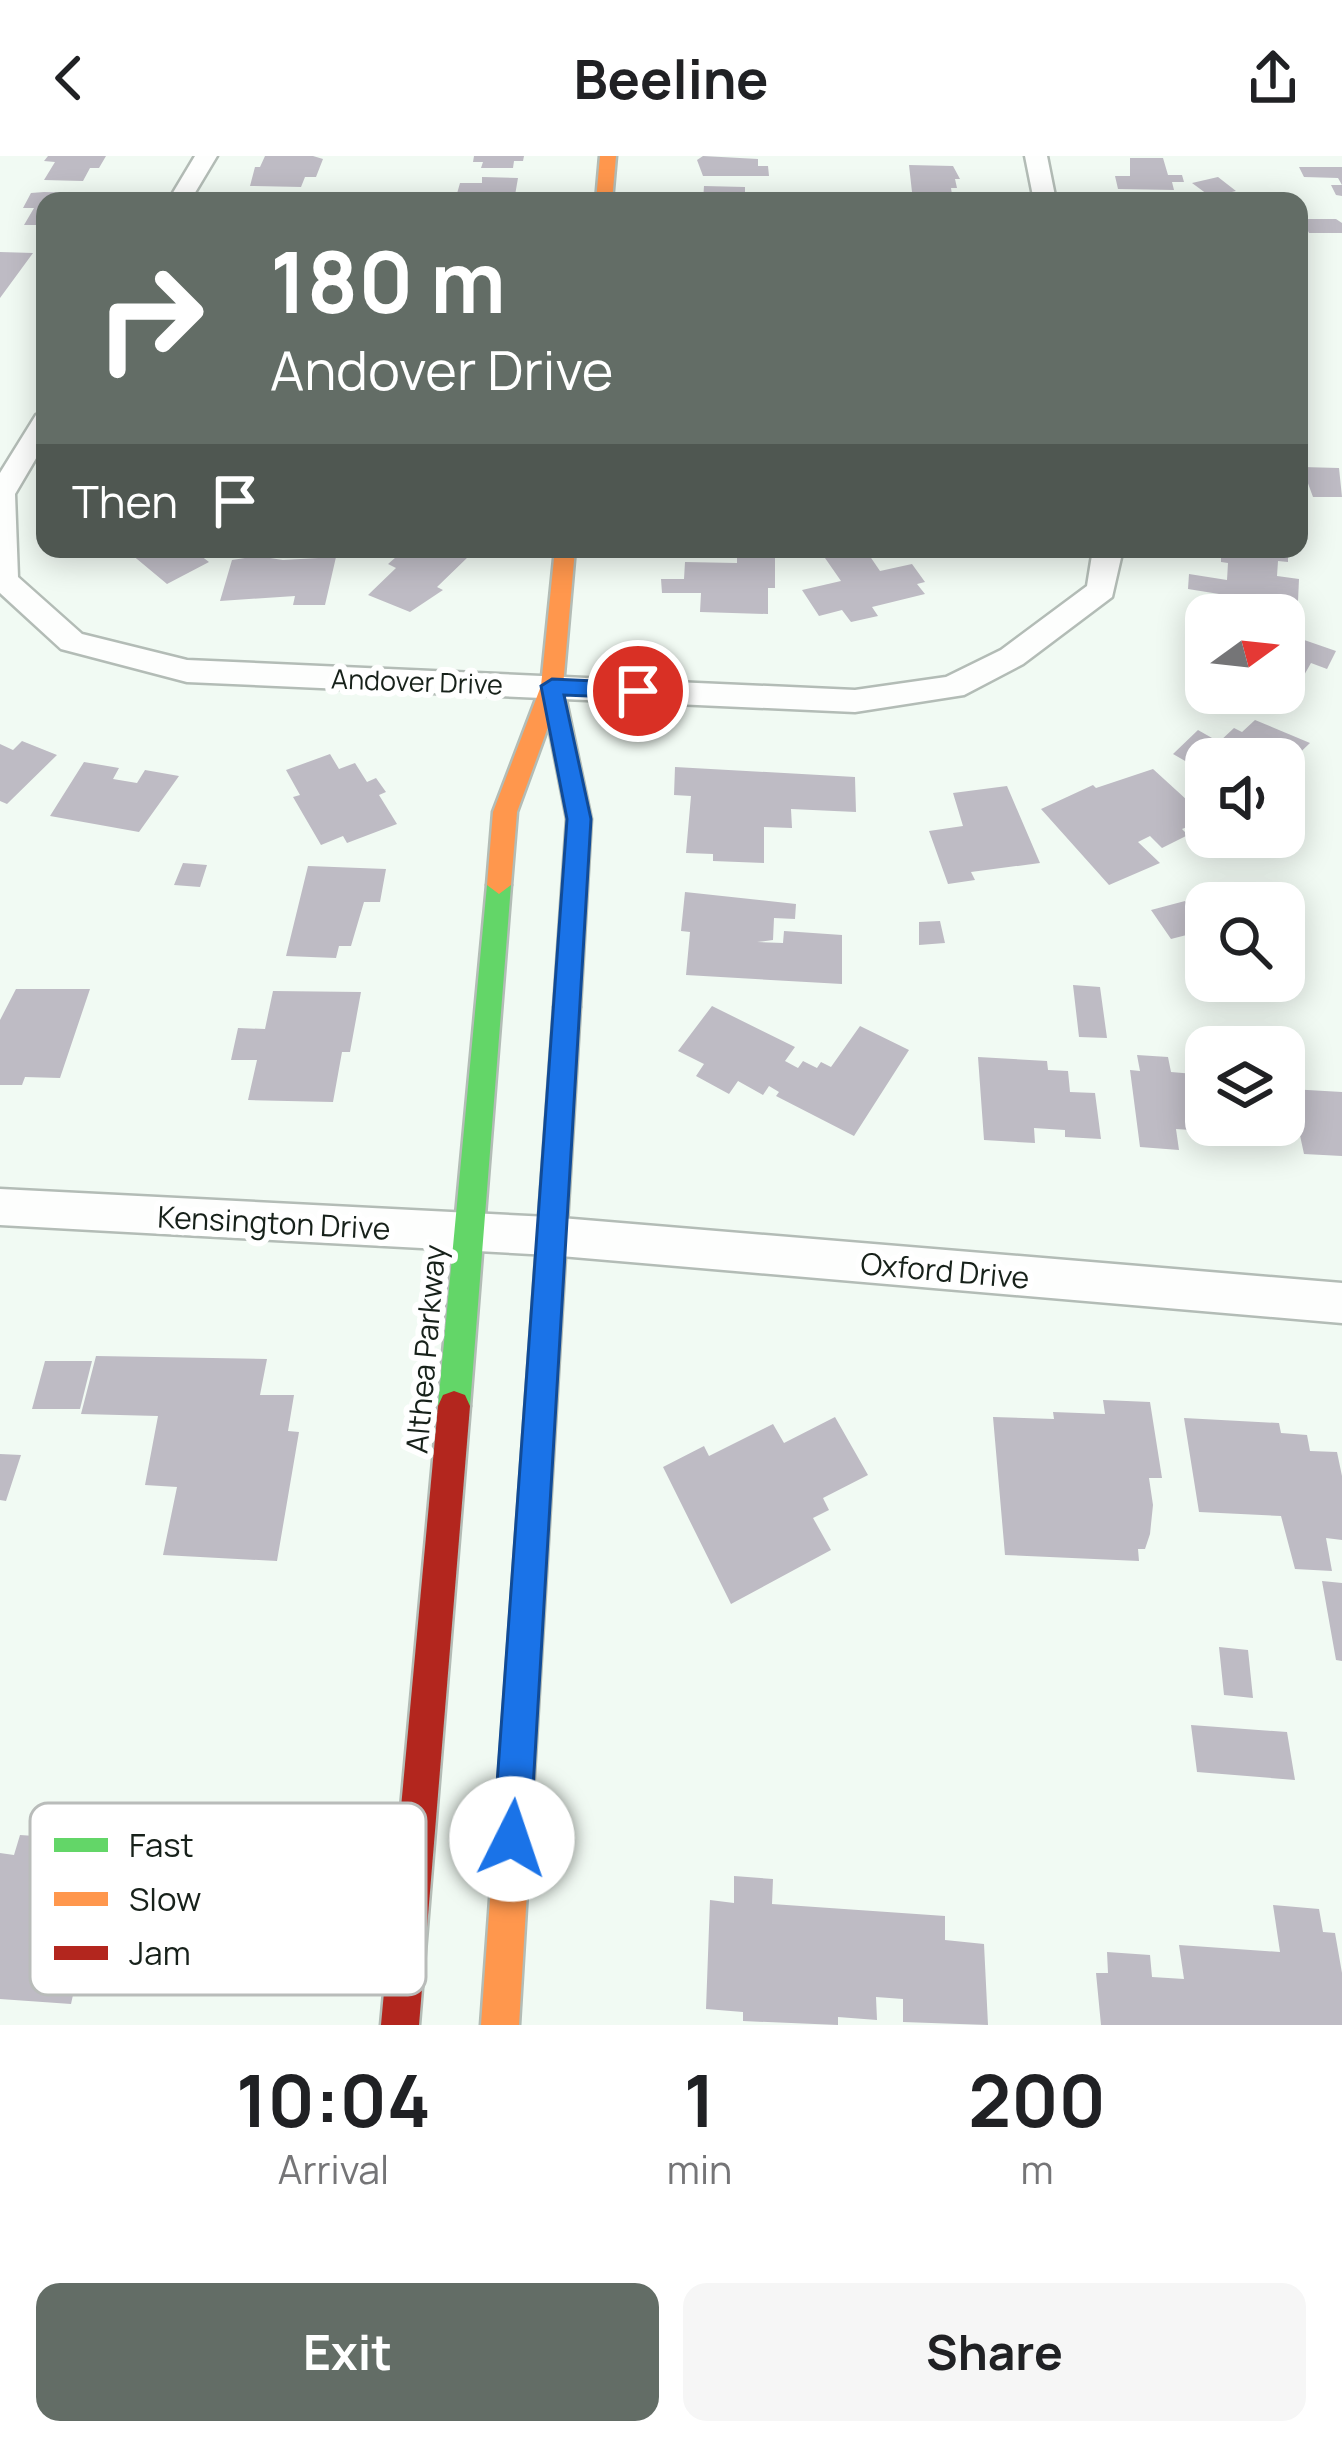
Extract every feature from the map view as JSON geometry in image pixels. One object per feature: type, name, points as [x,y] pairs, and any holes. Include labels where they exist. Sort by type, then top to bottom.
[{"type":"street","points":[[184,192],[206,156]]},
{"type":"street","points":[[605,192],[608,156]]},
{"type":"street","points":[[1036,156],[1043,192]]},
{"type":"street","name":"Andover Drive","points":[[36,436],[1,494],[3,580],[72,642],[188,671],[855,701],[953,687],[1012,657],[1101,590],[1106,558]]},
{"type":"street","name":"Althea Parkway","points":[[419,1803],[505,812],[552,686],[564,558]]},
{"type":"street","name":"Althea Parkway","points":[[500,2025],[579,819],[552,686]]},
{"type":"street","name":"Kensington Drive","points":[[0,1208],[549,1236]]},
{"type":"street","name":"Oxford Drive","points":[[549,1236],[1342,1303]]},
{"type":"street","name":"Althea Parkway","points":[[400,2025],[403,1995]]},
{"type":"building","points":[[48,156],[106,156],[99,168],[90,168],[83,181],[44,180],[55,162],[44,161]]},
{"type":"building","points":[[265,156],[323,159],[316,177],[305,177],[301,187],[250,186],[255,167],[260,167]]},
{"type":"building","points":[[474,156],[524,156],[523,161],[514,161],[513,168],[481,168],[483,162],[473,162]]},
{"type":"building","points":[[703,156],[758,159],[758,166],[768,166],[769,176],[703,176],[697,160]]},
{"type":"building","points":[[1130,158],[1163,158],[1168,175],[1182,175],[1184,182],[1172,182],[1174,190],[1118,189],[1115,176],[1130,176]]},
{"type":"building","points":[[909,165],[953,166],[960,179],[955,179],[957,188],[952,192],[912,192]]},
{"type":"building","points":[[1299,167],[1342,167],[1342,185],[1338,178],[1304,177]]},
{"type":"building","points":[[482,177],[518,178],[516,192],[457,192],[460,183],[482,183]]},
{"type":"building","points":[[1218,177],[1236,191],[1204,192],[1192,183]]},
{"type":"building","points":[[704,186],[745,187],[745,192],[704,192]]},
{"type":"building","points":[[36,193],[36,225],[24,225],[34,208],[23,208]]},
{"type":"building","points":[[1308,219],[1342,223],[1342,233],[1309,233]]},
{"type":"building","points":[[0,252],[33,253],[0,298]]},
{"type":"building","points":[[1308,467],[1339,468],[1342,497],[1313,497]]},
{"type":"building","points":[[136,558],[204,558],[209,562],[167,584]]},
{"type":"building","points":[[336,558],[325,605],[293,605],[295,596],[220,601],[232,560]]},
{"type":"building","points":[[395,558],[467,558],[437,587],[443,590],[410,612],[368,595],[396,568],[388,564]]},
{"type":"building","points":[[737,558],[775,558],[775,588],[768,588],[768,614],[700,612],[701,593],[662,593],[661,579],[684,579],[685,562],[737,563]]},
{"type":"building","points":[[825,558],[871,558],[880,571],[912,564],[925,582],[917,584],[925,594],[872,607],[878,616],[851,622],[842,610],[819,616],[802,590],[841,581]]},
{"type":"building","points":[[1221,558],[1288,558],[1288,562],[1278,561],[1277,576],[1299,579],[1298,594],[1188,589],[1189,574],[1227,580],[1228,563]]},
{"type":"building","points":[[1305,640],[1336,651],[1327,669],[1311,663],[1305,674]]},
{"type":"building","points":[[1255,720],[1298,738],[1223,738],[1234,728],[1242,732]]},
{"type":"building","points":[[22,741],[57,755],[7,804],[0,801],[0,744],[13,750]]},
{"type":"building","points":[[1185,742],[1185,761],[1173,754]]},
{"type":"building","points":[[330,754],[339,769],[355,763],[367,782],[376,778],[386,792],[379,795],[397,824],[347,843],[343,836],[321,845],[293,797],[300,795],[286,770]]},
{"type":"building","points":[[84,762],[119,768],[113,779],[137,783],[145,770],[179,776],[139,832],[50,816]]},
{"type":"building","points":[[675,767],[855,777],[856,812],[791,809],[792,828],[764,827],[764,863],[713,861],[713,854],[686,853],[691,796],[674,795]]},
{"type":"building","points":[[1153,769],[1185,798],[1185,836],[1162,848],[1150,836],[1138,842],[1160,863],[1109,885],[1041,809],[1093,785],[1096,788]]},
{"type":"building","points":[[1007,786],[1040,863],[971,872],[975,880],[948,884],[929,831],[963,826],[953,793]]},
{"type":"building","points":[[183,863],[207,865],[200,887],[174,885]]},
{"type":"building","points":[[308,866],[386,869],[380,902],[364,902],[351,946],[339,946],[336,958],[286,956]]},
{"type":"building","points":[[685,892],[796,904],[795,919],[774,918],[773,940],[757,942],[783,943],[784,931],[842,935],[842,984],[686,975],[690,932],[681,931]]},
{"type":"building","points":[[1185,901],[1185,935],[1171,939],[1151,910]]},
{"type":"building","points":[[940,921],[945,943],[919,945],[919,922]]},
{"type":"building","points":[[1073,985],[1100,987],[1107,1038],[1079,1037]]},
{"type":"building","points":[[16,989],[90,989],[60,1078],[25,1077],[22,1085],[0,1085],[0,1020]]},
{"type":"building","points":[[273,991],[361,992],[350,1052],[342,1052],[333,1102],[248,1100],[257,1060],[231,1060],[238,1028],[265,1029]]},
{"type":"building","points":[[712,1006],[795,1047],[785,1061],[798,1068],[803,1061],[817,1068],[821,1062],[831,1067],[860,1026],[909,1050],[854,1136],[776,1096],[779,1092],[769,1086],[763,1095],[738,1081],[729,1094],[696,1076],[704,1064],[678,1051]]},
{"type":"building","points":[[1137,1055],[1168,1057],[1171,1072],[1185,1073],[1185,1130],[1176,1129],[1179,1150],[1140,1147],[1130,1070],[1140,1071]]},
{"type":"building","points":[[978,1057],[1047,1061],[1048,1070],[1068,1071],[1070,1092],[1095,1093],[1101,1139],[1065,1137],[1065,1130],[1034,1128],[1035,1143],[984,1140]]},
{"type":"building","points":[[1305,1090],[1342,1092],[1342,1156],[1304,1154]]},
{"type":"building","points":[[96,1356],[267,1359],[260,1395],[294,1395],[288,1431],[299,1432],[277,1561],[163,1555],[177,1487],[145,1485],[158,1416],[81,1414]]},
{"type":"building","points":[[45,1361],[92,1361],[80,1409],[32,1409]]},
{"type":"building","points":[[1103,1400],[1150,1402],[1162,1478],[1149,1478],[1150,1534],[1145,1549],[1138,1549],[1139,1561],[1005,1555],[993,1417],[1054,1419],[1053,1412],[1105,1414]]},
{"type":"building","points":[[835,1417],[868,1475],[823,1498],[829,1510],[813,1518],[831,1550],[731,1604],[663,1467],[704,1446],[709,1456],[773,1424],[784,1443]]},
{"type":"building","points":[[1184,1418],[1279,1423],[1281,1433],[1307,1435],[1310,1451],[1337,1452],[1342,1476],[1342,1540],[1326,1538],[1332,1571],[1295,1569],[1281,1516],[1199,1512]]},
{"type":"building","points":[[0,1454],[21,1455],[6,1501],[0,1500]]},
{"type":"building","points":[[1322,1581],[1342,1583],[1342,1661],[1336,1660]]},
{"type":"building","points":[[1219,1647],[1248,1650],[1253,1698],[1224,1695]]},
{"type":"building","points":[[1191,1725],[1287,1732],[1295,1780],[1197,1772]]},
{"type":"building","points":[[20,1835],[30,1836],[30,1995],[73,1995],[71,2004],[0,1999],[0,1853],[14,1855]]},
{"type":"building","points":[[734,1876],[773,1879],[772,1904],[945,1916],[945,1940],[984,1944],[988,2025],[903,2022],[903,1999],[876,1997],[877,2020],[838,2017],[838,2025],[743,2021],[743,2012],[706,2009],[710,1900],[734,1903]]},
{"type":"building","points":[[1273,1905],[1319,1909],[1323,1932],[1335,1933],[1342,1973],[1342,2025],[1101,2025],[1096,1973],[1108,1973],[1107,1952],[1150,1955],[1152,1977],[1184,1979],[1179,1945],[1280,1952]]},
{"type":"traffic: fast","points":[[552,686],[579,819],[567,1007]]},
{"type":"traffic: fast","points":[[454,1406],[499,885]]},
{"type":"traffic: slow","points":[[605,192],[608,156]]},
{"type":"traffic: slow","points":[[499,885],[505,812],[552,686],[564,558]]},
{"type":"traffic: slow","points":[[500,2025],[567,1007]]},
{"type":"traffic: jam","points":[[419,1803],[454,1406]]},
{"type":"traffic: jam","points":[[400,2025],[403,1995]]},
{"type":"route","points":[[512,1839],[579,819],[552,686],[638,691]]}]
